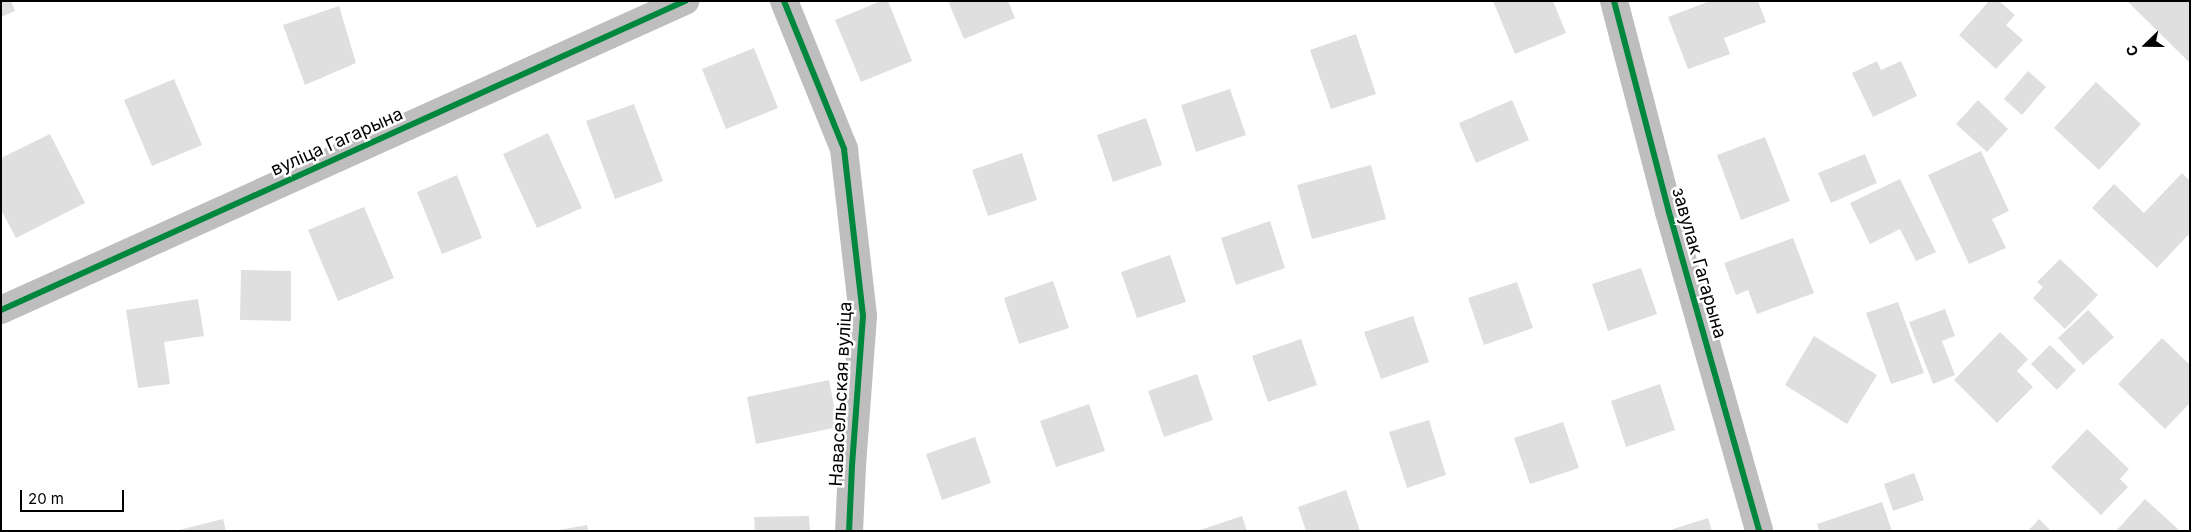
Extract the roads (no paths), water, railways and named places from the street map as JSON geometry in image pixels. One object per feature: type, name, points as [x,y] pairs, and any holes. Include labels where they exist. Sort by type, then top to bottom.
[{"type":"street","name":"вуліца Гагарына","points":[[1,310],[685,1]]},
{"type":"street","name":"Навасельская вуліца","points":[[784,1],[844,149],[863,316],[849,531]]},
{"type":"street","name":"завулак Гагарына","points":[[1614,1],[1668,212],[1759,531]]}]
